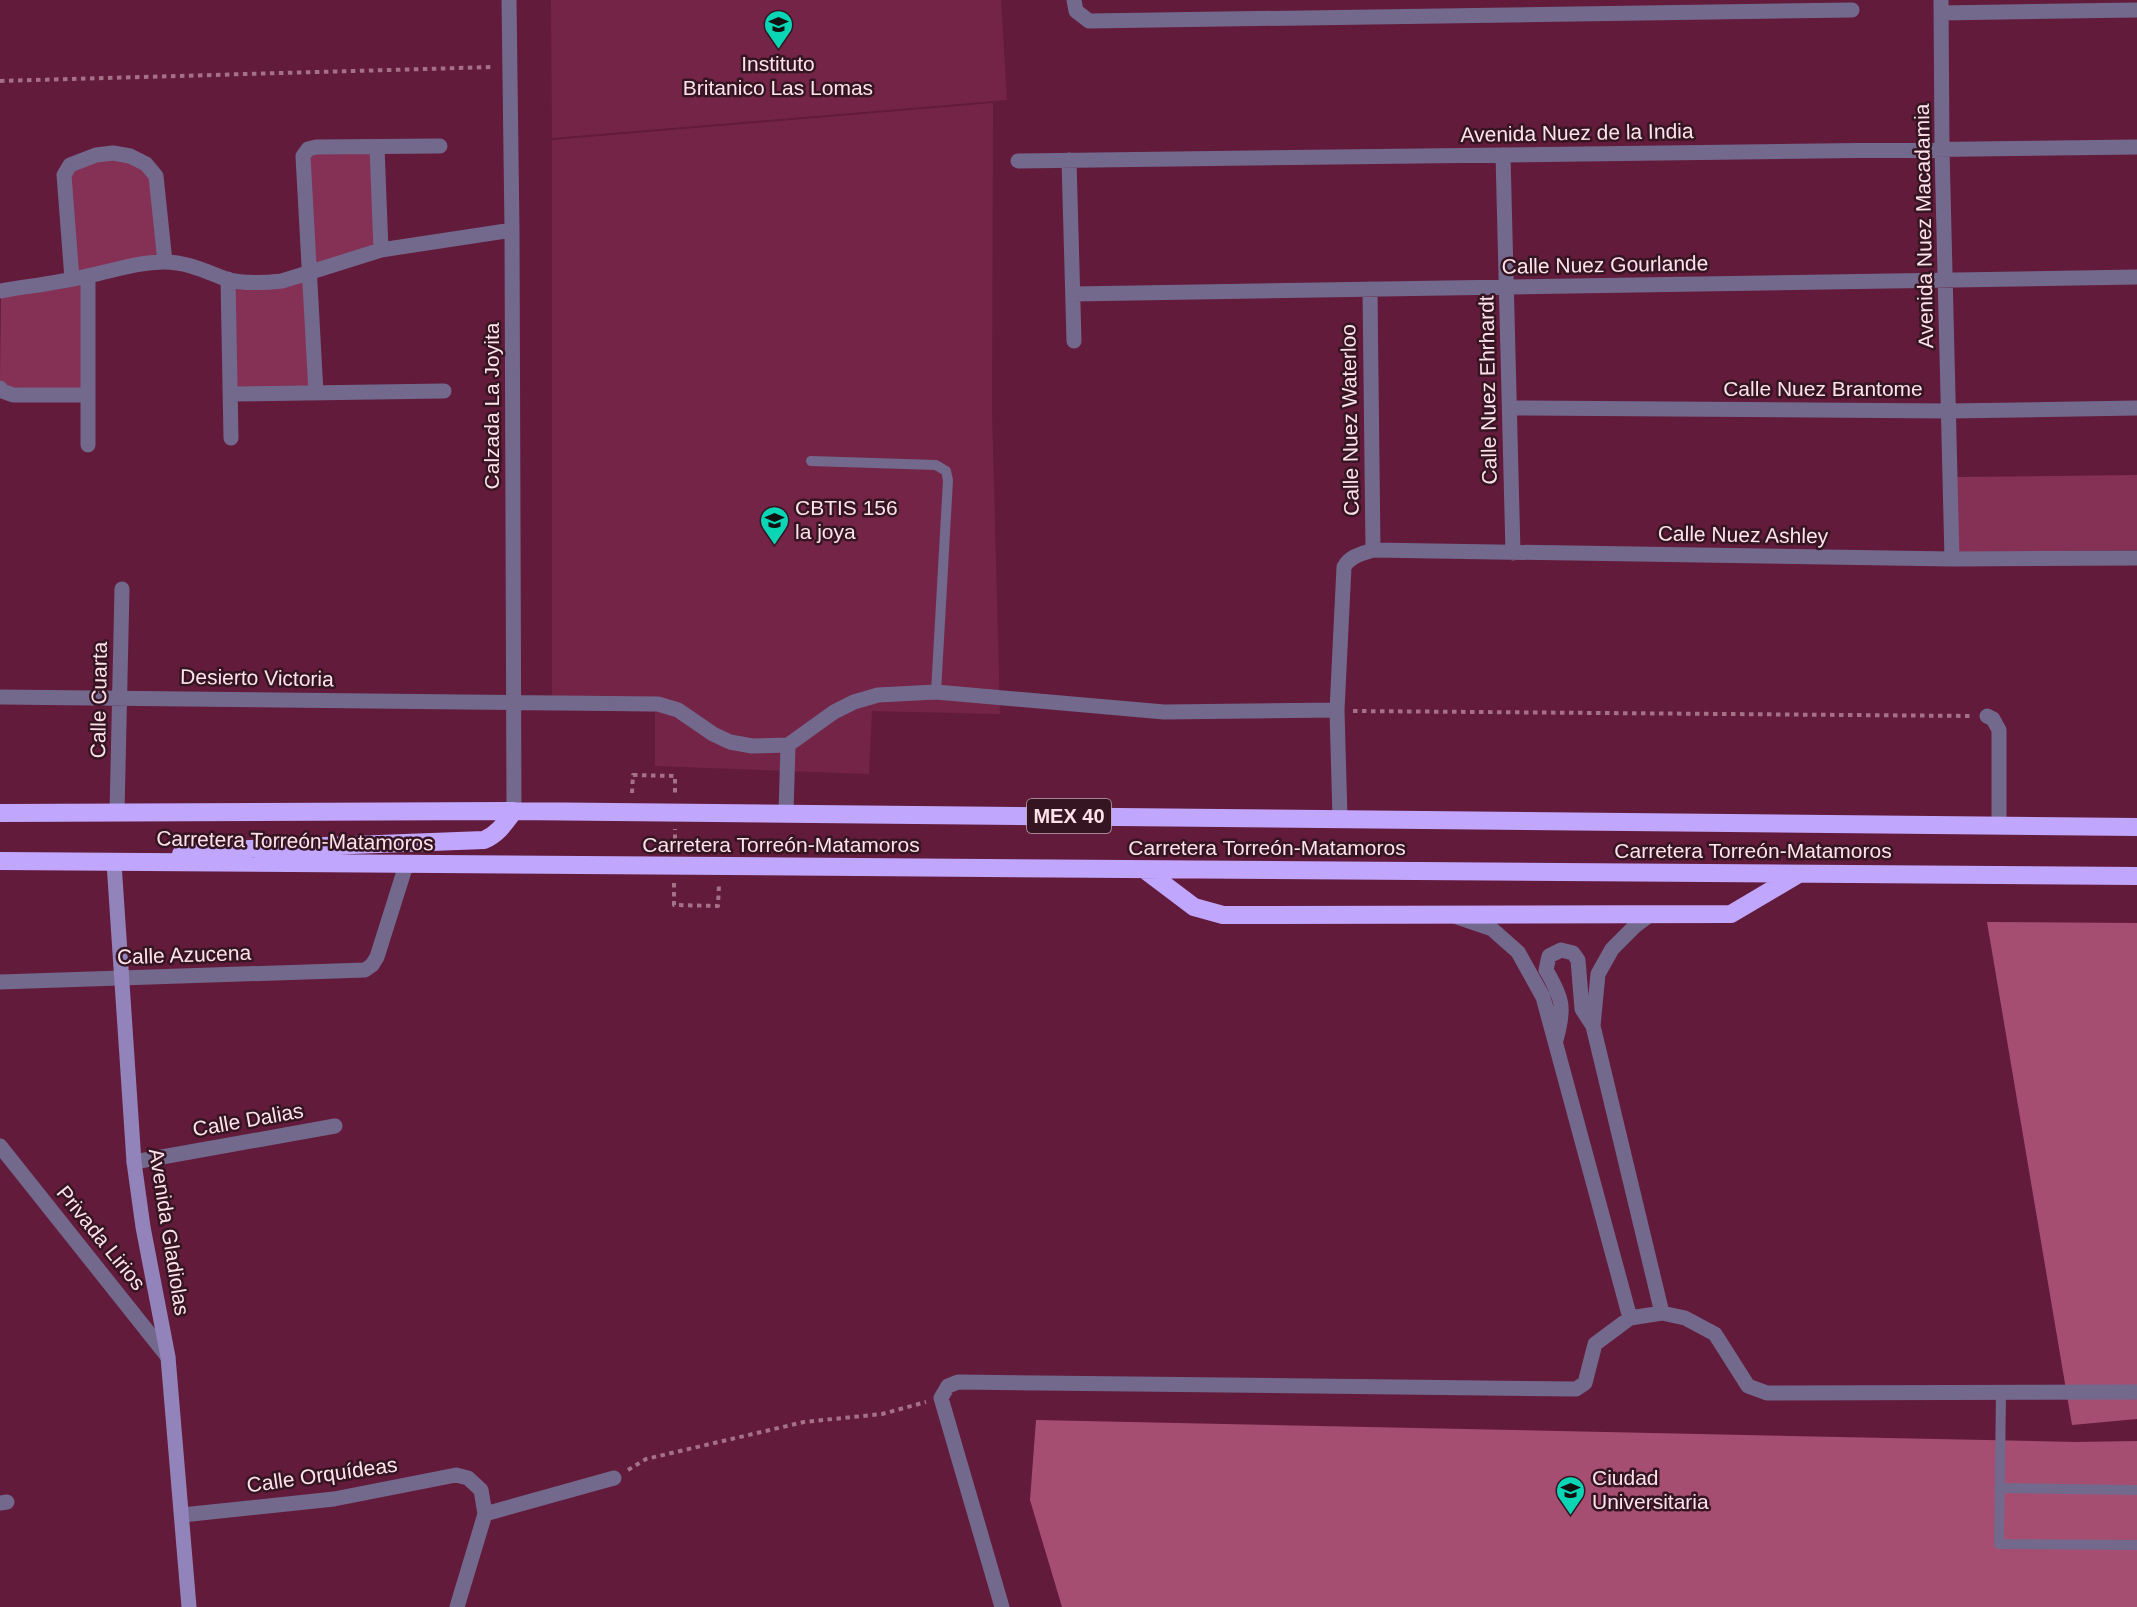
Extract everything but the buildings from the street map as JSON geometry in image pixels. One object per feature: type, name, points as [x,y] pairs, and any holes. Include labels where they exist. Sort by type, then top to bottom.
[{"type":"highway","points":[[0,802],[90,813]]},
{"type":"highway","name":"MEX 40","points":[[0,813],[514,811],[2137,827]]},
{"type":"highway","points":[[135,862],[197,851],[484,840],[494,836],[514,811]]},
{"type":"highway","name":"Carretera Torreón-Matamoros","points":[[0,861],[2137,876]]},
{"type":"highway","points":[[1145,870],[1194,907],[1223,915],[1731,914],[1799,874]]},
{"type":"street","name":"Calzada La Joyita","points":[[509,0],[514,811]]},
{"type":"street","points":[[1074,0],[1076,11],[1089,21],[1426,16],[1819,5],[1852,10]]},
{"type":"street","points":[[1426,0],[1426,16]]},
{"type":"street","points":[[1941,7],[2137,10]]},
{"type":"street","name":"Avenida Nuez Macadamia","points":[[1941,7],[1942,150],[1952,560]]},
{"type":"street","points":[[316,393],[302,162],[306,151],[316,147],[440,146]]},
{"type":"street","points":[[377,147],[381,250]]},
{"type":"street","name":"Avenida Nuez de la India","points":[[1018,161],[2137,147]]},
{"type":"street","points":[[72,279],[63,175],[70,165],[96,155],[113,153],[130,156],[146,164],[156,176],[165,262]]},
{"type":"street","name":"Calle Nuez Ehrhardt","points":[[1503,155],[1513,553]]},
{"type":"street","points":[[1069,160],[1074,341]]},
{"type":"street","points":[[0,291],[88,276],[129,265],[165,262],[185,264],[228,279],[274,282],[381,250],[512,230]]},
{"type":"street","points":[[88,276],[88,446]]},
{"type":"street","name":"Calle Nuez Gourlande","points":[[1073,294],[2137,277]]},
{"type":"street","points":[[228,279],[231,438]]},
{"type":"street","name":"Calle Nuez Waterloo","points":[[1370,289],[1372,550]]},
{"type":"street","points":[[0,388],[13,395],[88,395]]},
{"type":"street","points":[[230,394],[444,391]]},
{"type":"street","name":"Calle Nuez Brantome","points":[[1509,408],[1949,411],[2137,408]]},
{"type":"street","name":"Calle Nuez Ashley","points":[[1337,710],[1344,567],[1356,555],[1372,550],[1952,560],[2137,558]]},
{"type":"street","name":"Calle Cuarta","points":[[117,813],[123,589]]},
{"type":"street","points":[[786,813],[788,745],[834,712],[854,702],[878,695],[936,692],[1164,712],[1337,710],[1340,818]]},
{"type":"street","name":"Desierto Victoria","points":[[0,697],[657,704],[678,710],[713,734],[730,742],[753,746],[788,745]]},
{"type":"street","points":[[1987,716],[1993,719],[2000,730],[1999,826]]},
{"type":"street","name":"Avenida Gladiolas","points":[[114,863],[134,1162],[143,1227],[168,1357],[189,1607]]},
{"type":"street","name":"Calle Azucena","points":[[0,982],[370,968],[377,957],[406,865]]},
{"type":"street","points":[[1451,915],[1492,929],[1518,952],[1543,997],[1630,1318]]},
{"type":"street","points":[[1651,915],[1612,950],[1598,975],[1593,1026],[1662,1312]]},
{"type":"street","points":[[1555,1042],[1562,1017],[1559,998],[1546,970],[1550,957],[1561,950],[1573,953],[1578,960],[1582,1009],[1593,1026]]},
{"type":"street","name":"Calle Dalias","points":[[134,1162],[334,1126]]},
{"type":"street","name":"Privada Lirios","points":[[0,1146],[168,1357]]},
{"type":"street","points":[[1002,1607],[941,1398],[948,1386],[958,1382],[1576,1389],[1585,1383],[1595,1344],[1630,1318],[1662,1312],[1685,1318],[1715,1334],[1748,1386],[1767,1393],[2137,1392]]},
{"type":"street","name":"Calle Orquídeas","points":[[182,1515],[334,1499],[456,1475],[468,1478],[482,1490],[485,1514]]},
{"type":"street","points":[[457,1607],[485,1514],[614,1478]]},
{"type":"lane","points":[[812,461],[936,465],[946,471],[948,480],[936,692]]},
{"type":"lane","points":[[2001,1392],[1999,1544],[2137,1545]]},
{"type":"lane","points":[[1999,1488],[2137,1490]]},
{"type":"path","points":[[0,81],[510,66]]},
{"type":"path","points":[[1337,710],[1987,716]]},
{"type":"path","points":[[632,812],[633,775],[675,776],[675,800]]},
{"type":"path","points":[[674,858],[675,823]]},
{"type":"path","points":[[674,881],[674,905],[718,906],[720,867]]},
{"type":"path","points":[[614,1478],[646,1459],[804,1422],[882,1414],[941,1398]]},
{"type":"shaded area","name":"Instituto Britanico Las Lomas","points":[[551,0],[1001,0],[1007,100],[552,138]]},
{"type":"shaded area","name":"CBTIS 156 la joya","points":[[993,103],[992,413],[1000,714],[872,711],[869,774],[655,766],[655,712],[552,709],[552,140]]},
{"type":"shaded area","points":[[373,149],[378,247],[313,266],[310,153]]},
{"type":"shaded area","points":[[95,160],[131,160],[152,179],[161,259],[75,275],[66,177],[72,168]]},
{"type":"shaded area","points":[[307,277],[314,389],[233,390],[232,284]]},
{"type":"shaded area","points":[[83,283],[84,391],[5,387],[0,380],[1,294]]},
{"type":"shaded area","points":[[2137,475],[2137,550],[1957,552],[1956,477]]},
{"type":"shaded area","points":[[1987,922],[2137,923],[2137,1419],[2072,1425]]},
{"type":"shaded area","name":"Ciudad Universitaria","points":[[1036,1420],[2076,1442],[2137,1441],[2137,1607],[1062,1607],[1030,1500]]},
{"type":"place","name":"Instituto Britanico Las Lomas","points":[[778,50]]},
{"type":"place","name":"CBTIS 156 la joya","points":[[774,546]]},
{"type":"place","name":"Ciudad Universitaria","points":[[1571,1516]]}]
